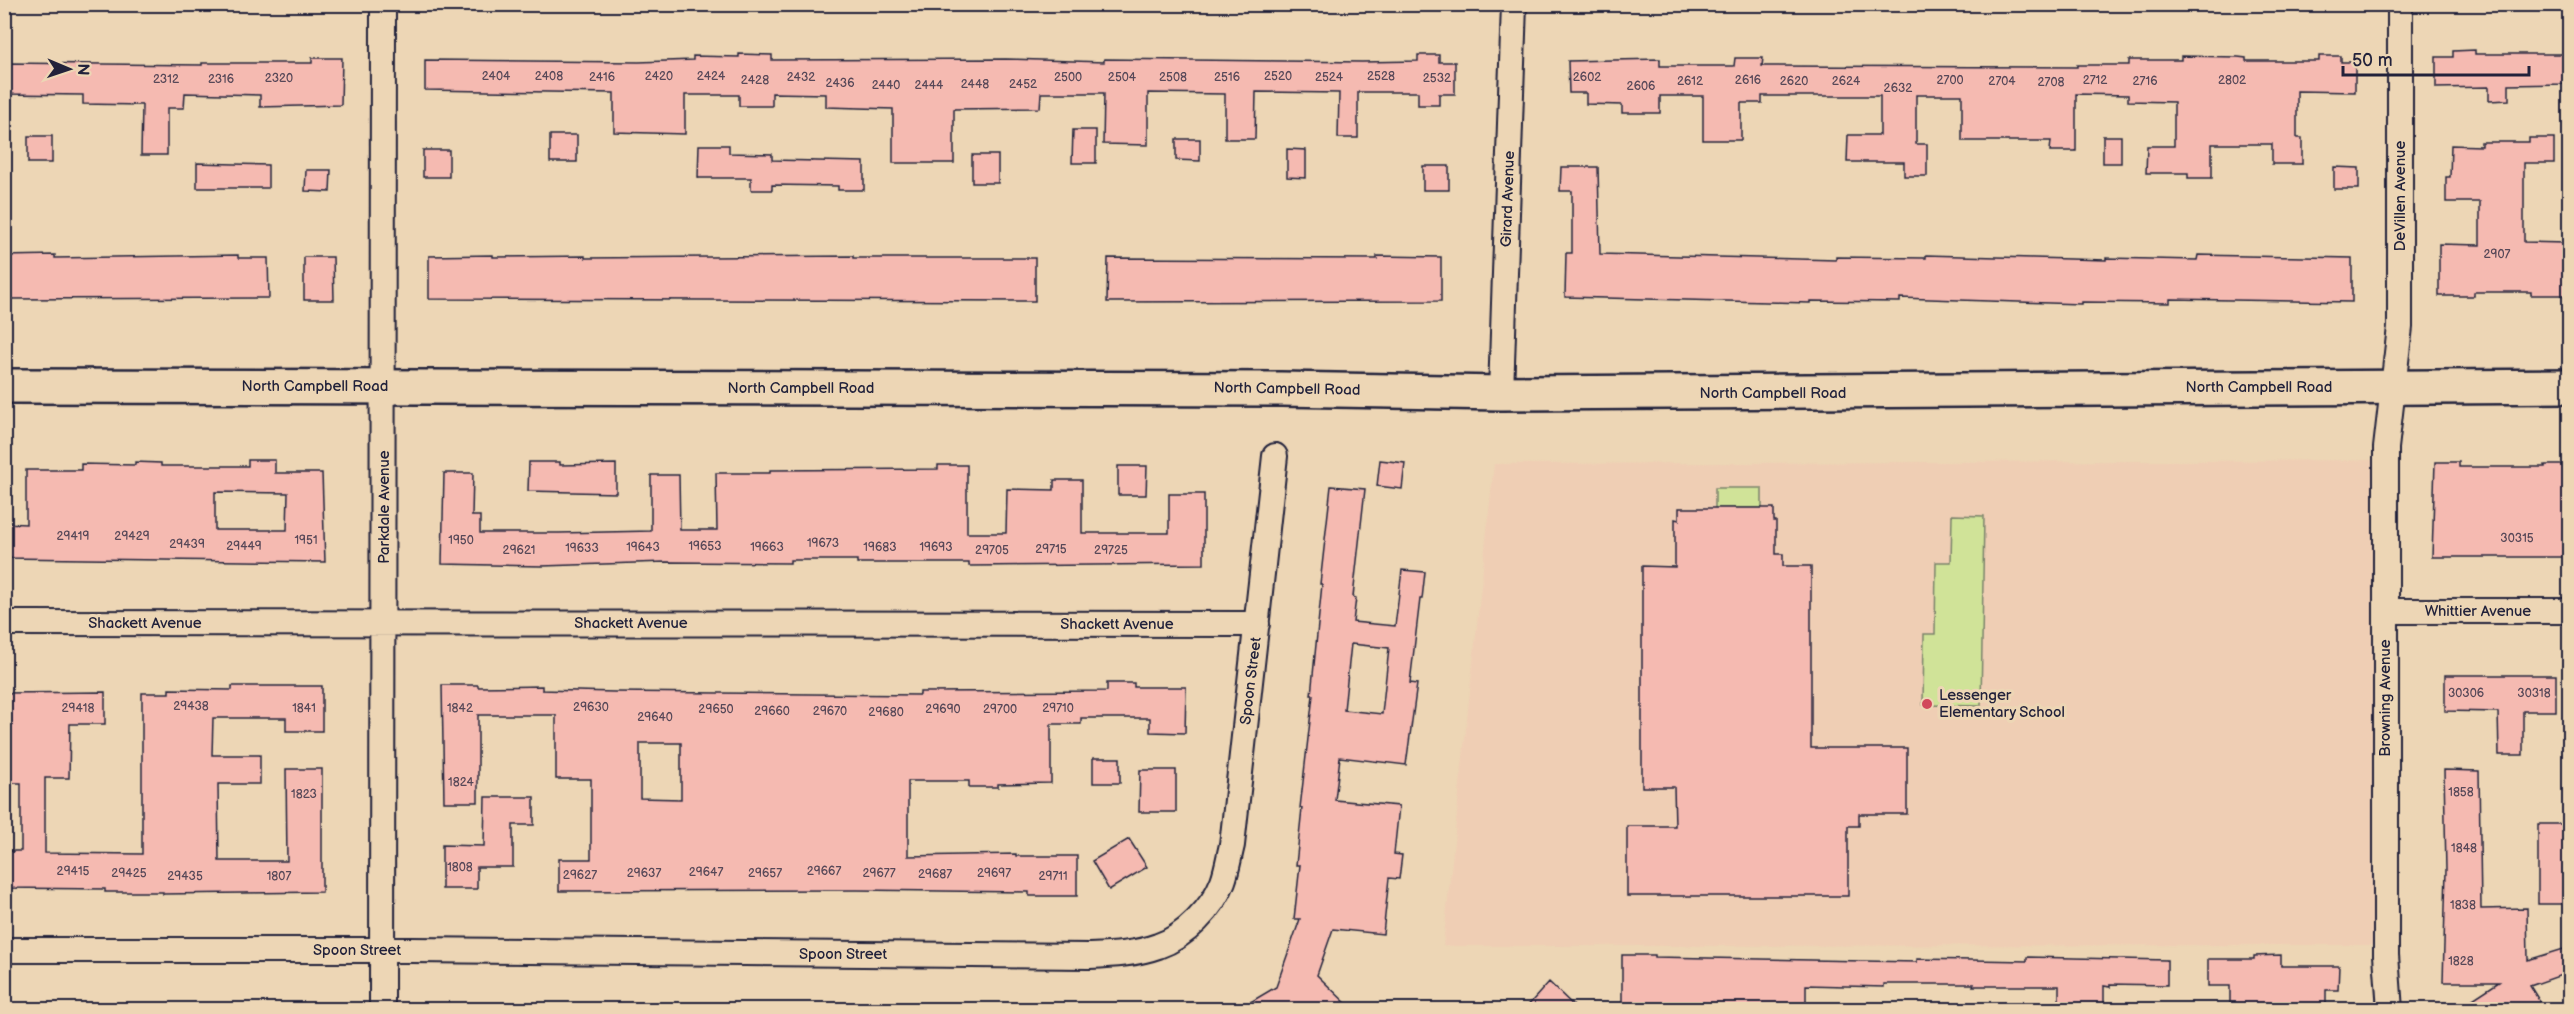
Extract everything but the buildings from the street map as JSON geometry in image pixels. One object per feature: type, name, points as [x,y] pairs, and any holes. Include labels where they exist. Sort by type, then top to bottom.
[{"type":"street","name":"Parkdale Avenue","points":[[382,1010],[383,4]]},
{"type":"street","name":"Girard Avenue","points":[[1501,393],[1514,4]]},
{"type":"street","name":"DeVillen Avenue","points":[[2394,387],[2400,327],[2400,4]]},
{"type":"street","name":"North Campbell Road","points":[[4,386],[1281,389],[1501,393],[2570,386]]},
{"type":"street","name":"Browning Avenue","points":[[2390,1010],[2386,955],[2386,448],[2394,387]]},
{"type":"street","name":"Spoon Street","points":[[4,950],[383,950],[1089,956],[1128,954],[1160,946],[1186,930],[1207,910],[1223,882],[1232,845],[1275,456]]},
{"type":"street","name":"Whittier Avenue","points":[[2386,611],[2570,611]]},
{"type":"street","name":"Shackett Avenue","points":[[4,623],[1257,624]]},
{"type":"shaded area","name":"Lessenger Elementary School","points":[[2385,460],[2386,945],[1443,946],[1494,464]]},
{"type":"green space","points":[[1715,488],[1762,488],[1762,508],[1715,508]]},
{"type":"green space","points":[[1952,515],[1984,516],[1981,706],[1923,705],[1924,634],[1935,634],[1936,562],[1951,562]]},
{"type":"place","name":"Lessenger Elementary School","points":[[1927,704]]}]
